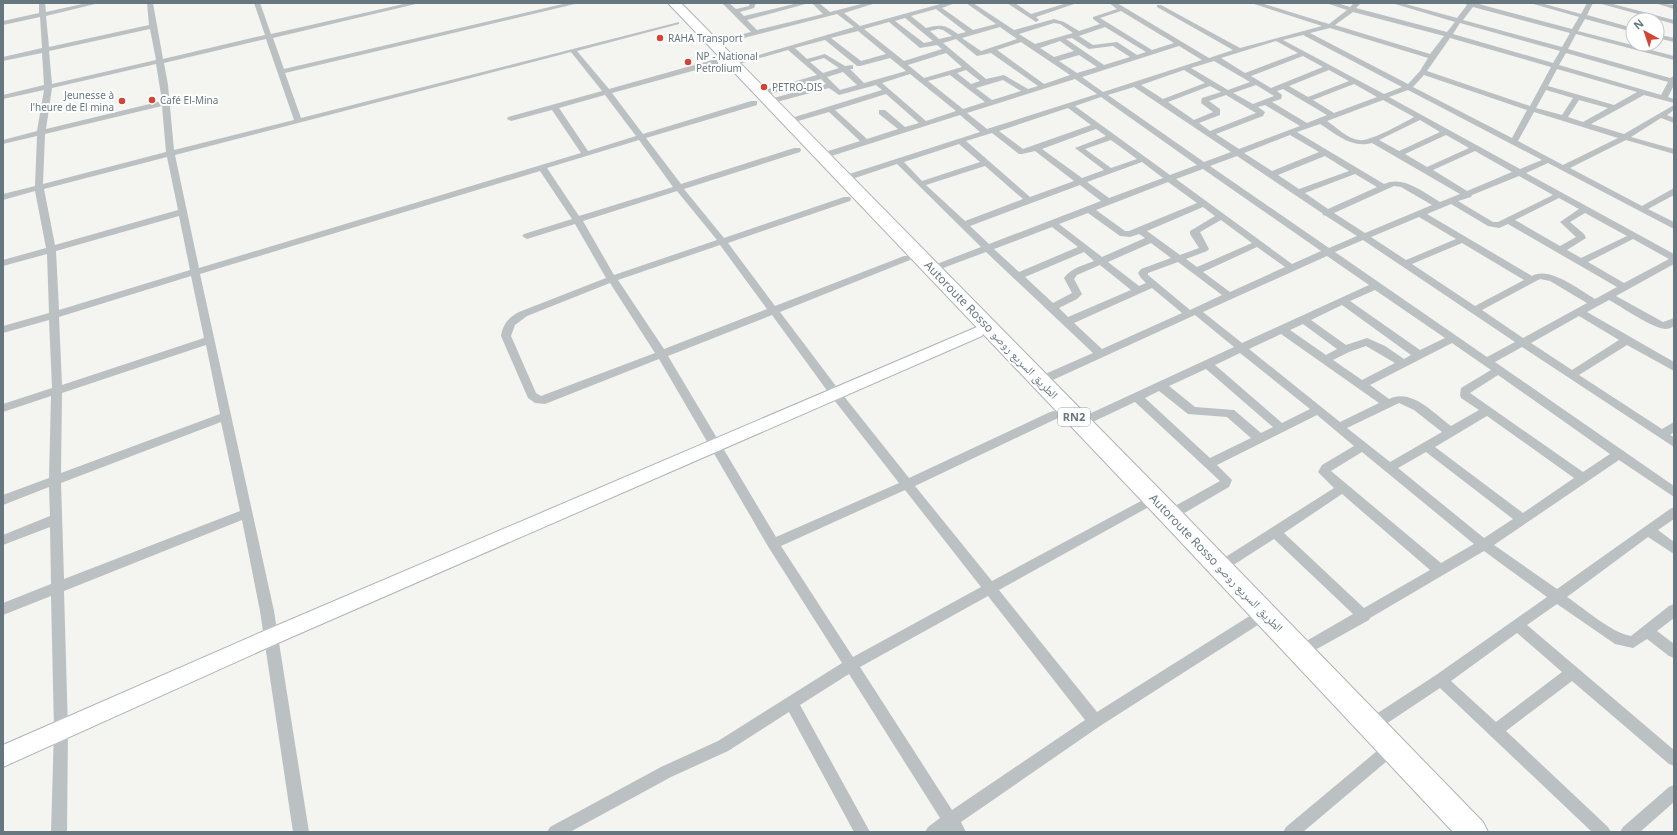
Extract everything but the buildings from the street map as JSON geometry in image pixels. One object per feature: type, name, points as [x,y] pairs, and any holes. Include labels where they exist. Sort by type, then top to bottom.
[{"type":"highway","name":"Autoroute Rosso الطريق السريع روصو","points":[[659,3],[675,13],[720,56],[761,100],[797,150],[907,258],[1054,415],[1143,505],[1454,832]]},
{"type":"highway","name":"Autoroute Rosso الطريق السريع روصو","points":[[761,100],[788,122],[932,269],[1301,651],[1473,832]]},
{"type":"street","points":[[42,3],[48,87],[41,133],[40,188],[51,249],[57,390],[55,481],[61,730],[59,832]]},
{"type":"street","points":[[3,23],[96,3]]},
{"type":"street","points":[[150,3],[164,85],[170,153],[267,611],[301,832]]},
{"type":"street","points":[[257,3],[298,120]]},
{"type":"street","points":[[3,97],[417,3]]},
{"type":"street","points":[[281,72],[576,3]]},
{"type":"street","points":[[725,3],[735,11],[756,33]]},
{"type":"street","points":[[735,11],[752,7],[753,3]]},
{"type":"street","points":[[742,19],[795,4],[806,3]]},
{"type":"street","points":[[815,3],[829,15]]},
{"type":"street","points":[[720,56],[756,33],[829,15],[855,5],[873,3]]},
{"type":"street","points":[[511,119],[607,92],[720,56],[790,48],[952,3]]},
{"type":"street","points":[[969,3],[1377,284],[1674,492]]},
{"type":"street","points":[[1010,3],[1043,25]]},
{"type":"street","points":[[1031,16],[1061,5],[1074,3]]},
{"type":"street","points":[[1112,3],[1180,43],[1278,95],[1278,97],[1252,108]]},
{"type":"street","points":[[1254,3],[1432,57]]},
{"type":"street","points":[[1329,3],[1448,35],[1564,49],[1674,80],[1663,98]]},
{"type":"street","points":[[843,179],[1277,39],[1330,26],[1358,3]]},
{"type":"street","points":[[1395,3],[1459,21],[1495,40],[1555,67],[1674,101]]},
{"type":"street","points":[[932,269],[1409,87],[1423,72],[1470,3],[1674,58]]},
{"type":"street","points":[[1533,3],[1625,28]]},
{"type":"street","points":[[1514,141],[1590,3]]},
{"type":"street","points":[[1601,3],[1674,22]]},
{"type":"street","points":[[1660,3],[1674,7]]},
{"type":"street","points":[[1159,6],[1240,51]]},
{"type":"street","points":[[937,7],[972,32]]},
{"type":"street","points":[[1122,9],[1095,18],[1151,52]]},
{"type":"street","points":[[839,12],[962,111],[990,132],[1022,152],[1096,126]]},
{"type":"street","points":[[3,197],[573,50],[675,13]]},
{"type":"street","points":[[907,16],[926,30],[948,50],[970,57],[1022,39]]},
{"type":"street","points":[[890,20],[923,46],[1001,25]]},
{"type":"street","points":[[1013,33],[1058,22],[1092,47],[1114,44],[1136,57]]},
{"type":"street","points":[[3,59],[153,26]]},
{"type":"street","points":[[926,30],[941,26],[958,36],[970,57],[967,68]]},
{"type":"street","points":[[1034,47],[1106,26]]},
{"type":"street","points":[[1305,33],[1674,226]]},
{"type":"street","points":[[826,37],[860,64]]},
{"type":"street","points":[[1061,39],[1103,68]]},
{"type":"street","points":[[1277,39],[1674,259]]},
{"type":"street","points":[[822,156],[1180,43]]},
{"type":"street","points":[[790,48],[806,61],[839,93],[913,71]]},
{"type":"street","points":[[573,50],[722,242],[835,393],[1095,721]]},
{"type":"street","points":[[903,64],[948,50]]},
{"type":"street","points":[[992,50],[1043,86]]},
{"type":"street","points":[[1053,60],[1080,52]]},
{"type":"street","points":[[1244,76],[1304,53]]},
{"type":"street","points":[[3,330],[642,138],[761,100],[822,76],[892,55]]},
{"type":"street","points":[[806,61],[826,56],[845,69],[862,86]]},
{"type":"street","points":[[1271,91],[1329,67]]},
{"type":"street","points":[[924,80],[967,68]]},
{"type":"street","points":[[967,68],[985,82]]},
{"type":"street","points":[[1185,68],[1261,112],[1260,114],[1209,134]]},
{"type":"street","points":[[951,72],[990,102]]},
{"type":"street","points":[[1423,72],[1584,125],[1674,152]]},
{"type":"street","points":[[970,87],[1004,77],[1026,91]]},
{"type":"street","points":[[1307,100],[1355,81]]},
{"type":"street","points":[[878,82],[925,124]]},
{"type":"street","points":[[1162,102],[1211,83]]},
{"type":"street","points":[[1192,123],[1217,113],[1217,111],[1204,102],[1226,92],[1255,83]]},
{"type":"street","points":[[1135,84],[1326,213],[1674,443]]},
{"type":"street","points":[[761,100],[831,85]]},
{"type":"street","points":[[1284,86],[1334,116]]},
{"type":"street","points":[[1543,87],[1615,108]]},
{"type":"street","points":[[788,122],[887,91]]},
{"type":"street","points":[[1584,125],[1643,92]]},
{"type":"street","points":[[1564,118],[1577,97]]},
{"type":"street","points":[[1266,102],[1306,126]]},
{"type":"street","points":[[3,142],[165,103]]},
{"type":"street","points":[[1070,106],[1220,217],[1292,268]]},
{"type":"street","points":[[554,107],[586,154]]},
{"type":"street","points":[[1563,168],[1625,137],[1674,107]]},
{"type":"street","points":[[830,109],[867,143]]},
{"type":"street","points":[[882,112],[904,131]]},
{"type":"street","points":[[1661,115],[1674,121]]},
{"type":"street","points":[[1321,121],[1361,144],[1420,117]]},
{"type":"street","points":[[1291,132],[1383,187]]},
{"type":"street","points":[[1399,154],[1447,132]]},
{"type":"street","points":[[1110,171],[1079,148],[1111,137]]},
{"type":"street","points":[[1372,140],[1427,170],[1468,195]]},
{"type":"street","points":[[961,141],[1029,200]]},
{"type":"street","points":[[1665,149],[1674,144]]},
{"type":"street","points":[[1036,148],[1082,181],[1108,202]]},
{"type":"street","points":[[1427,170],[1475,148]]},
{"type":"street","points":[[527,236],[797,150]]},
{"type":"street","points":[[1270,175],[1325,153]]},
{"type":"street","points":[[964,225],[1143,159]]},
{"type":"street","points":[[1040,381],[1329,251],[1468,195],[1549,160]]},
{"type":"street","points":[[898,162],[1101,354]]},
{"type":"street","points":[[920,184],[986,163]]},
{"type":"street","points":[[542,168],[578,220],[612,279],[662,355],[714,446],[773,544],[955,826]]},
{"type":"street","points":[[1297,193],[1356,172]]},
{"type":"street","points":[[1326,213],[1394,183],[1398,183],[1440,206]]},
{"type":"street","points":[[1642,209],[1674,191]]},
{"type":"street","points":[[1452,201],[1491,224],[1499,225],[1559,195]]},
{"type":"street","points":[[847,199],[612,279],[523,314],[512,320],[506,329],[506,336],[532,395],[539,400],[545,400],[907,258]]},
{"type":"street","points":[[1089,209],[1123,234],[1130,234],[1203,204]]},
{"type":"street","points":[[1560,250],[1581,238],[1581,236],[1564,222],[1585,209]]},
{"type":"street","points":[[3,263],[182,212]]},
{"type":"street","points":[[1421,214],[1530,279]]},
{"type":"street","points":[[1220,217],[1195,231],[1195,234],[1204,249],[1144,271],[1144,276],[1242,348],[1484,545],[1620,640],[1633,642],[1674,610]]},
{"type":"street","points":[[1508,220],[1624,287]]},
{"type":"street","points":[[1053,223],[1102,260],[1139,291]]},
{"type":"street","points":[[1140,230],[1230,296]]},
{"type":"street","points":[[1580,262],[1633,236]]},
{"type":"street","points":[[1051,308],[1074,298],[1077,294],[1069,278],[1070,276],[1102,260],[1152,239]]},
{"type":"street","points":[[1404,264],[1463,239]]},
{"type":"street","points":[[1196,271],[1257,244]]},
{"type":"street","points":[[1018,276],[1085,248]]},
{"type":"street","points":[[1487,362],[1674,259]]},
{"type":"street","points":[[1474,310],[1530,279],[1539,276],[1552,278],[1595,303]]},
{"type":"street","points":[[1066,322],[1153,284]]},
{"type":"street","points":[[1080,423],[1377,284]]},
{"type":"street","points":[[1608,295],[1661,325],[1667,326],[1674,321]]},
{"type":"street","points":[[1343,301],[1419,355]]},
{"type":"street","points":[[1579,312],[1674,368]]},
{"type":"street","points":[[1303,319],[1345,349]]},
{"type":"street","points":[[1282,329],[1387,403]]},
{"type":"street","points":[[3,756],[271,637],[977,332]]},
{"type":"street","points":[[1361,385],[1453,338]]},
{"type":"street","points":[[3,408],[210,340]]},
{"type":"street","points":[[1571,375],[1627,340]]},
{"type":"street","points":[[1326,360],[1345,349],[1367,342],[1403,363]]},
{"type":"street","points":[[1207,364],[1282,428]]},
{"type":"street","points":[[1499,370],[1464,392],[1471,401],[1583,478]]},
{"type":"street","points":[[1161,386],[1192,412],[1230,413],[1260,438]]},
{"type":"street","points":[[1137,397],[1226,480],[1225,484],[1170,515]]},
{"type":"street","points":[[1339,427],[1398,398],[1413,403],[1450,432]]},
{"type":"street","points":[[1209,464],[1318,410]]},
{"type":"street","points":[[1389,468],[1486,411]]},
{"type":"street","points":[[773,544],[908,484],[1054,415]]},
{"type":"street","points":[[3,500],[226,416]]},
{"type":"street","points":[[1662,435],[1674,426]]},
{"type":"street","points":[[1363,446],[1324,469],[1327,475],[1440,570]]},
{"type":"street","points":[[1426,446],[1522,519]]},
{"type":"street","points":[[1301,651],[1364,616],[1484,545],[1620,454]]},
{"type":"street","points":[[1220,567],[1343,488]]},
{"type":"street","points":[[555,832],[666,772],[723,746],[851,665],[1143,505]]},
{"type":"street","points":[[1372,725],[1441,680],[1674,512]]},
{"type":"street","points":[[3,608],[246,513]]},
{"type":"street","points":[[3,540],[56,519]]},
{"type":"street","points":[[1648,531],[1674,549]]},
{"type":"street","points":[[1275,532],[1364,616]]},
{"type":"street","points":[[933,832],[955,826],[1095,721],[1253,621]]},
{"type":"street","points":[[1517,625],[1674,759]]},
{"type":"street","points":[[1647,631],[1674,652]]},
{"type":"street","points":[[1495,731],[1573,672]]},
{"type":"street","points":[[1441,680],[1603,832]]},
{"type":"street","points":[[791,703],[862,832]]},
{"type":"street","points":[[1291,832],[1382,756]]},
{"type":"street","points":[[1628,832],[1674,792]]},
{"type":"place","name":"RAHA Transport","points":[[660,38]]},
{"type":"place","name":"NP - National Petrolium","points":[[688,62]]},
{"type":"place","name":"PETRO-DIS","points":[[764,87]]},
{"type":"place","name":"Café El-Mina","points":[[152,100]]},
{"type":"place","name":"Jeunesse à l'heure de El mina","points":[[122,101]]}]
